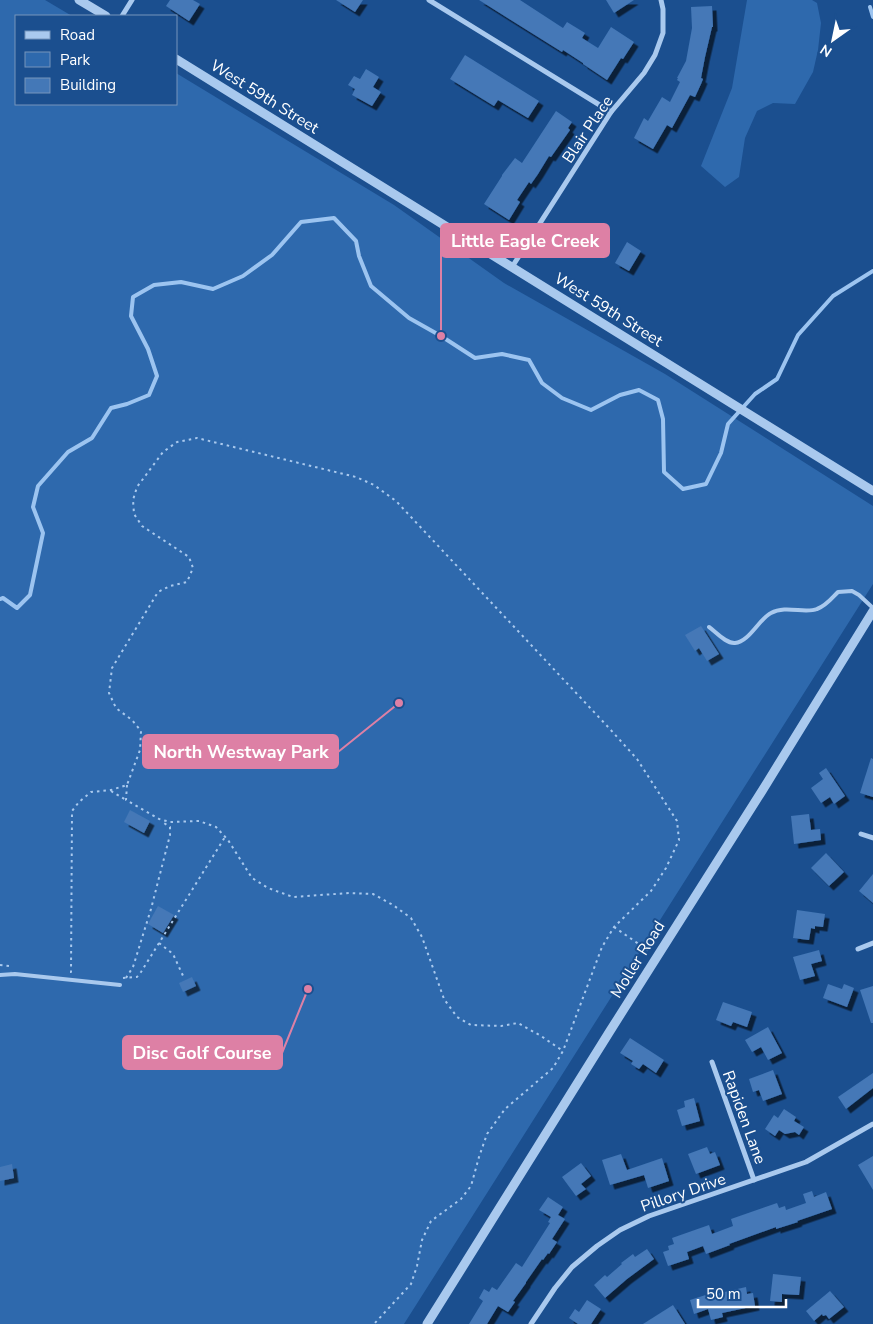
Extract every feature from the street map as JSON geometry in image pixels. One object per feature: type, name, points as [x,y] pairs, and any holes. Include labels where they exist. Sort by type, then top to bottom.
[{"type":"street","points":[[79,0],[104,15]]},
{"type":"street","points":[[123,15],[132,0]]},
{"type":"street","points":[[429,0],[610,112]]},
{"type":"street","name":"Blair Place","points":[[512,267],[610,112],[644,73],[655,55],[663,34],[661,0]]},
{"type":"street","name":"West 59th Street","points":[[178,60],[873,491]]},
{"type":"street","name":"Moller Road","points":[[427,1324],[656,956],[762,792],[873,609]]},
{"type":"street","points":[[862,834],[873,838]]},
{"type":"street","points":[[858,949],[873,943]]},
{"type":"street","name":"Rapiden Lane","points":[[712,1062],[754,1180]]},
{"type":"street","name":"Pillory Drive","points":[[531,1324],[565,1275],[584,1256],[606,1239],[629,1225],[649,1216],[806,1162],[873,1124]]},
{"type":"lane","points":[[709,627],[727,641],[735,643],[742,640],[769,614],[781,609],[815,610],[825,605],[838,592],[852,591],[859,595],[873,609]]},
{"type":"lane","points":[[0,975],[15,974],[120,985]]},
{"type":"path","points":[[126,800],[127,785],[140,750],[141,731],[132,720],[116,708],[109,693],[112,668],[158,592],[170,586],[187,582],[193,568],[189,557],[142,526],[134,514],[133,500],[137,487],[163,452],[177,442],[197,438],[356,477],[374,485],[396,501],[637,759],[677,821],[679,840],[666,868],[651,891],[614,927],[602,946],[563,1051],[553,1068],[505,1109],[487,1134],[471,1186],[461,1199],[431,1221],[422,1240],[411,1284],[374,1324]]},
{"type":"path","points":[[63,971],[71,972],[72,811],[91,792],[110,790],[127,785]]},
{"type":"path","points":[[110,790],[170,827],[170,835],[151,909],[133,968],[126,978]]},
{"type":"path","points":[[159,819],[170,822],[199,821],[216,827],[228,840],[252,878],[268,888],[293,897],[349,893],[372,894],[393,905],[411,918],[415,924],[422,937],[444,998],[457,1017],[471,1025],[501,1026],[518,1023],[563,1051]]},
{"type":"path","points":[[117,977],[137,977],[141,972],[225,837]]},
{"type":"path","points":[[614,927],[656,956]]},
{"type":"path","points":[[159,943],[173,954],[184,978]]},
{"type":"path","points":[[0,965],[10,966]]},
{"type":"green space","points":[[0,0],[45,0],[70,15],[15,15],[15,105],[178,105],[178,74],[394,205],[504,283],[665,374],[873,506],[873,584],[404,1324],[0,1324]]},
{"type":"green space","points":[[747,0],[812,0],[817,3],[821,23],[818,50],[813,72],[795,104],[773,103],[757,111],[745,138],[739,177],[725,187],[701,166],[732,88]]},
{"type":"building","points":[[170,0],[193,0],[200,4],[189,21],[166,6]]},
{"type":"building","points":[[336,0],[363,0],[355,12]]},
{"type":"building","points":[[479,0],[520,0],[563,28],[567,22],[585,33],[582,38],[598,48],[611,27],[634,42],[607,80],[563,50],[562,52]]},
{"type":"building","points":[[606,0],[634,0],[614,13]]},
{"type":"building","points":[[712,6],[713,27],[705,57],[701,84],[695,97],[690,95],[672,128],[667,125],[653,149],[634,138],[644,118],[648,121],[662,97],[670,102],[680,82],[677,78],[686,61],[692,28],[691,7]]},
{"type":"building","points":[[465,55],[539,101],[528,118],[498,100],[494,106],[450,79]]},
{"type":"building","points":[[366,69],[379,77],[373,87],[381,92],[372,106],[352,95],[355,89],[348,85],[354,76],[360,79]]},
{"type":"building","points":[[556,111],[572,122],[568,128],[570,130],[551,157],[549,156],[531,184],[529,182],[517,200],[520,202],[509,220],[484,204],[515,158],[522,163]]},
{"type":"building","points":[[627,242],[641,251],[629,271],[615,263]]},
{"type":"building","points":[[701,626],[719,654],[707,661],[699,648],[695,651],[685,635]]},
{"type":"building","points":[[871,758],[873,759],[873,797],[860,793]]},
{"type":"building","points":[[826,768],[845,796],[834,804],[830,797],[821,803],[811,788],[823,779],[819,773]]},
{"type":"building","points":[[130,810],[150,821],[144,833],[124,822]]},
{"type":"building","points":[[809,814],[811,830],[820,829],[821,840],[794,844],[791,816]]},
{"type":"building","points":[[826,853],[844,872],[829,886],[811,868]]},
{"type":"building","points":[[873,874],[873,903],[859,891]]},
{"type":"building","points":[[158,906],[174,915],[163,933],[148,924]]},
{"type":"building","points":[[797,910],[825,914],[823,927],[815,926],[815,929],[811,928],[809,940],[793,938]]},
{"type":"building","points":[[819,950],[822,961],[811,964],[815,976],[800,980],[793,957]]},
{"type":"building","points":[[192,977],[196,986],[183,992],[179,983]]},
{"type":"building","points":[[828,984],[842,989],[844,984],[854,988],[847,1007],[823,998]]},
{"type":"building","points":[[873,986],[873,1023],[871,1023],[860,990]]},
{"type":"building","points":[[723,1002],[752,1012],[747,1027],[733,1022],[731,1026],[716,1020]]},
{"type":"building","points":[[768,1027],[782,1053],[768,1060],[761,1047],[752,1052],[745,1040]]},
{"type":"building","points":[[630,1038],[664,1060],[656,1073],[643,1064],[639,1069],[631,1064],[633,1061],[620,1053]]},
{"type":"building","points":[[773,1070],[782,1094],[763,1101],[759,1090],[753,1092],[749,1079]]},
{"type":"building","points":[[873,1073],[873,1088],[846,1109],[838,1097]]},
{"type":"building","points":[[694,1098],[700,1121],[682,1126],[677,1110],[685,1107],[684,1101]]},
{"type":"building","points":[[784,1109],[796,1117],[794,1121],[804,1127],[799,1135],[795,1132],[785,1134],[779,1130],[775,1136],[765,1129],[774,1115],[778,1118]]},
{"type":"building","points":[[707,1147],[710,1154],[715,1152],[720,1165],[696,1174],[688,1154]]},
{"type":"building","points":[[621,1154],[627,1170],[662,1158],[669,1181],[648,1188],[644,1175],[610,1185],[602,1160]]},
{"type":"building","points":[[873,1156],[873,1190],[858,1165]]},
{"type":"building","points":[[581,1163],[591,1176],[581,1184],[586,1189],[576,1196],[562,1177]]},
{"type":"building","points":[[12,1164],[14,1178],[0,1181],[0,1167]]},
{"type":"building","points":[[812,1191],[814,1197],[826,1192],[832,1209],[776,1229],[776,1227],[706,1254],[703,1246],[687,1252],[689,1259],[668,1266],[663,1252],[669,1250],[668,1246],[674,1244],[672,1238],[709,1225],[712,1234],[733,1226],[731,1219],[777,1203],[779,1208],[785,1206],[786,1210],[806,1203],[803,1194]]},
{"type":"building","points":[[548,1197],[563,1207],[558,1215],[565,1219],[552,1239],[557,1242],[549,1254],[542,1259],[513,1301],[515,1302],[508,1312],[498,1306],[487,1324],[469,1324],[483,1301],[479,1298],[484,1289],[489,1292],[492,1287],[497,1290],[516,1263],[522,1267],[550,1223],[548,1222],[551,1217],[539,1210]]},
{"type":"building","points":[[647,1249],[654,1259],[605,1298],[594,1285],[605,1275],[607,1277],[633,1254],[635,1257]]},
{"type":"building","points":[[773,1274],[801,1277],[799,1295],[782,1294],[782,1302],[770,1301]]},
{"type":"building","points":[[746,1287],[747,1294],[753,1293],[755,1306],[722,1313],[723,1317],[711,1320],[708,1309],[694,1314],[690,1300],[715,1292],[716,1294]]},
{"type":"building","points":[[830,1291],[844,1307],[829,1319],[826,1315],[823,1316],[822,1314],[814,1321],[806,1311]]},
{"type":"building","points":[[587,1300],[601,1309],[591,1324],[578,1324],[569,1318],[575,1309],[579,1312]]},
{"type":"building","points":[[673,1305],[685,1324],[643,1324]]},
{"type":"waterway","points":[[870,7],[873,17]]},
{"type":"waterway","points":[[0,599],[3,598],[17,608],[30,595],[43,533],[33,507],[38,486],[68,452],[92,438],[111,408],[149,395],[157,376],[148,349],[131,316],[133,297],[154,285],[181,282],[213,289],[243,276],[272,255],[301,222],[334,218],[356,241],[359,256],[371,286],[409,318],[475,358],[502,354],[529,360],[542,383],[562,398],[591,410],[620,395],[639,390],[658,400],[663,419],[664,472],[683,489],[706,484],[721,453],[728,424],[755,394],[777,379],[798,335],[833,296],[873,271]]},
{"type":"place","name":"Little Eagle Creek","points":[[441,336]]},
{"type":"place","name":"North Westway Park","points":[[399,703]]},
{"type":"place","name":"Disc Golf Course","points":[[308,989]]}]
